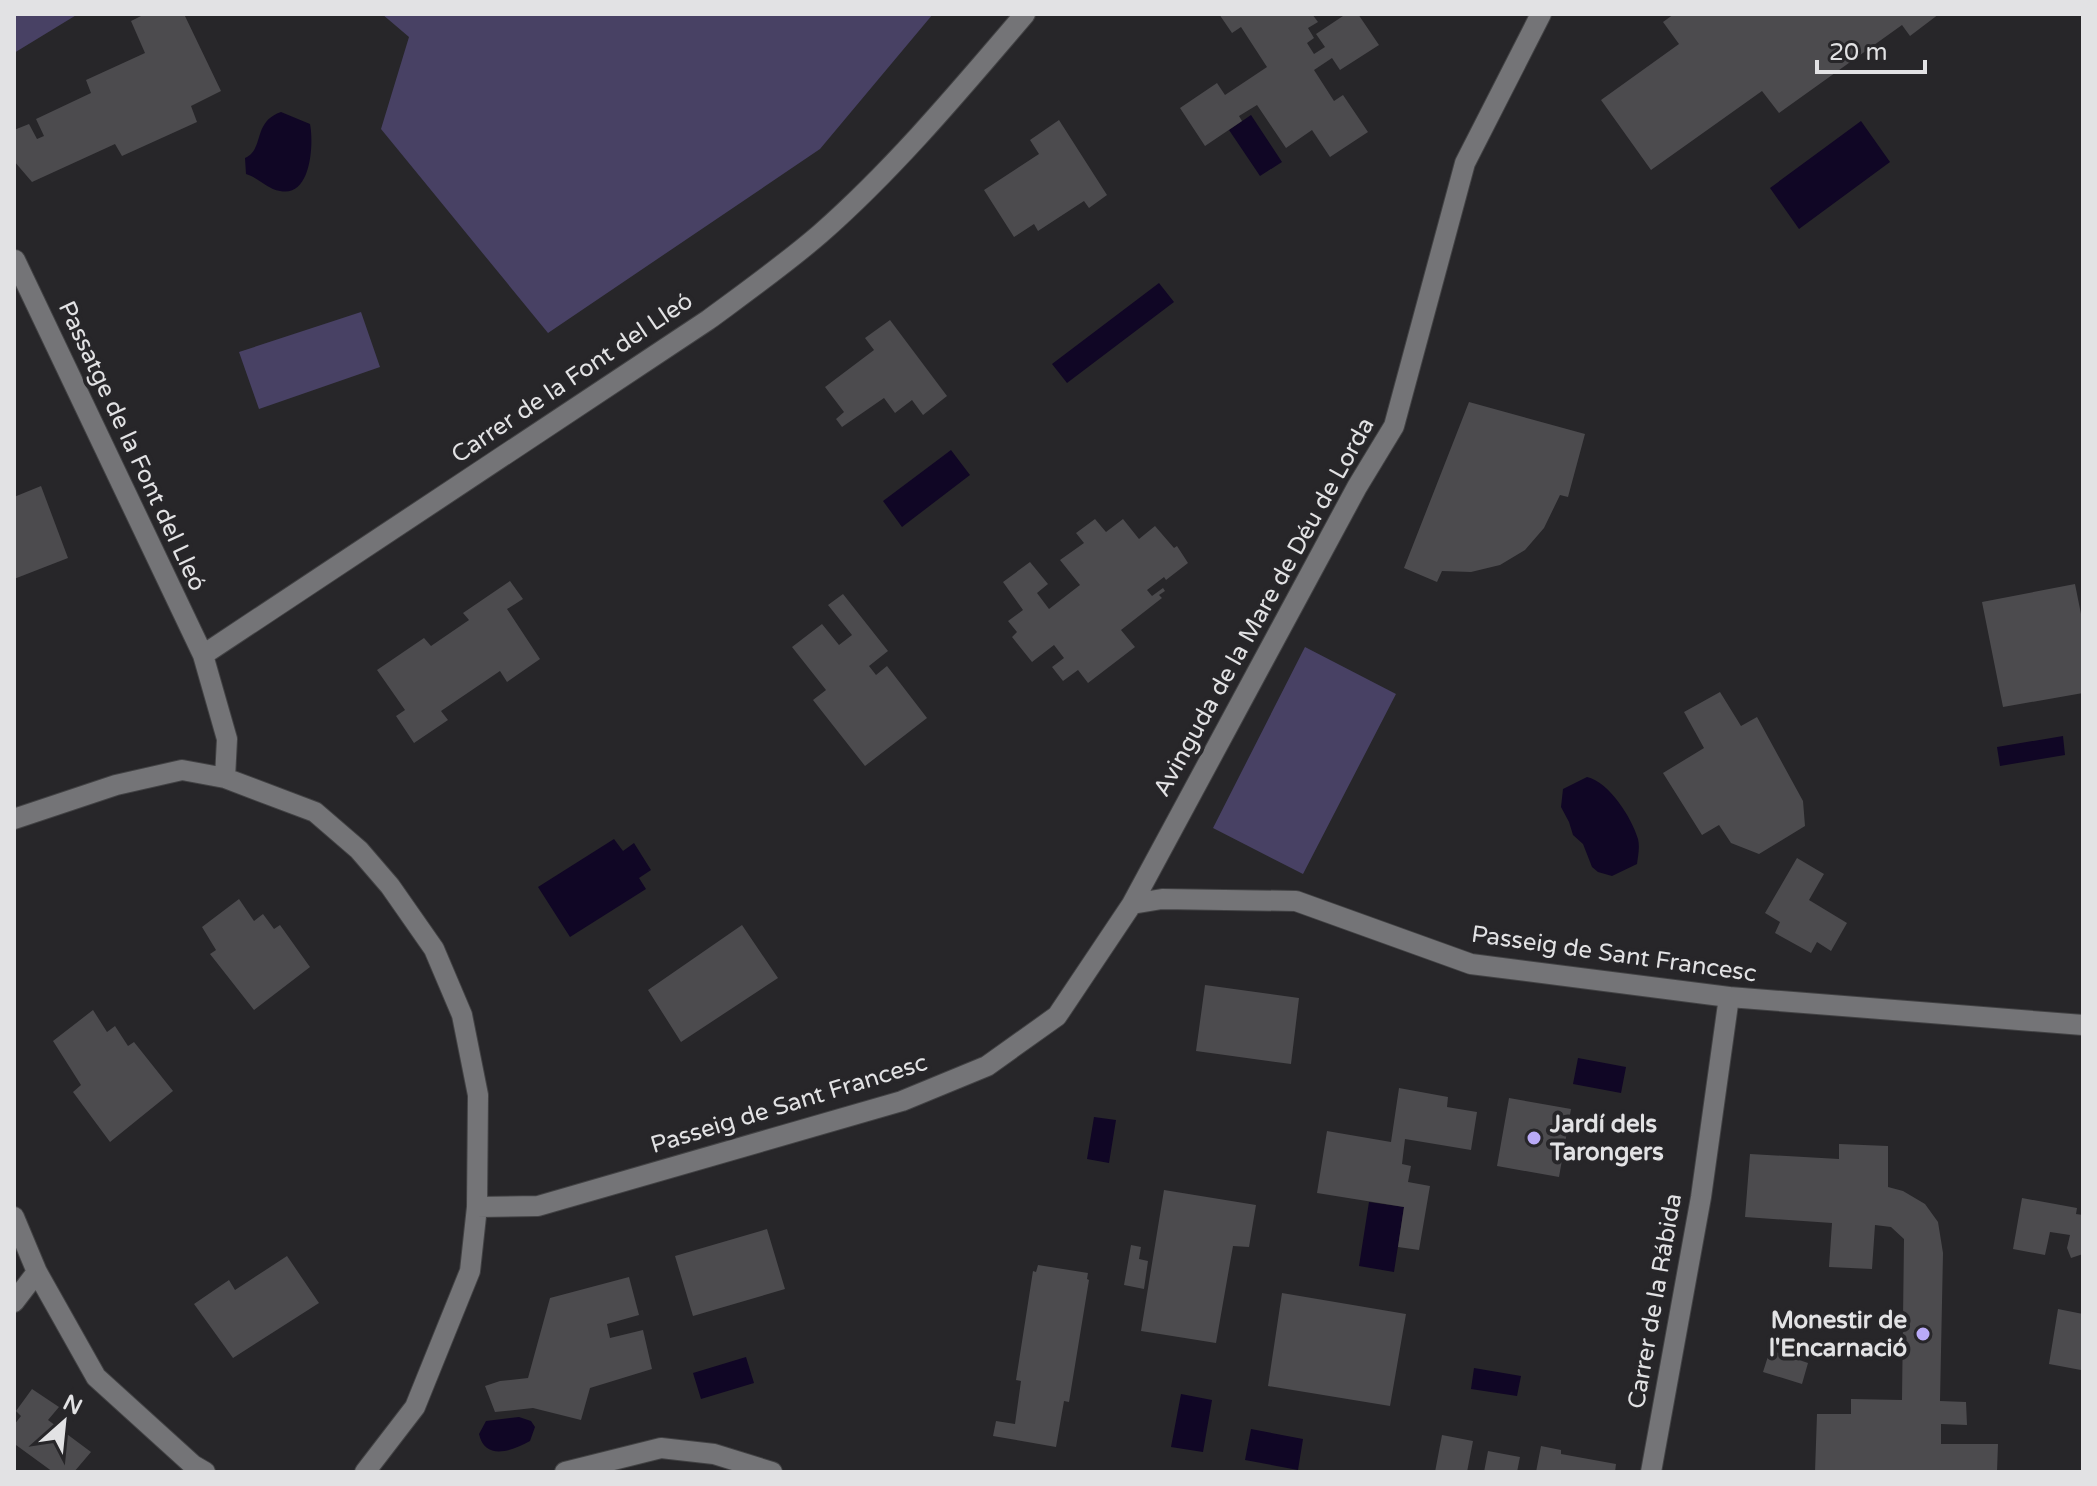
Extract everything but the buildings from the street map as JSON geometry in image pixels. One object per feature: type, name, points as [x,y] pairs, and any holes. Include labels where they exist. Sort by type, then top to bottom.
[{"type":"street","name":"Carrer de la Font del Lleó","points":[[203,655],[708,320],[778,269],[860,196],[941,111],[1025,14]]},
{"type":"street","name":"Avinguda de la Mare de Déu de Lorda","points":[[1132,904],[1350,500],[1394,426],[1465,163],[1541,14]]},
{"type":"street","name":"Passatge de la Font del Lleó","points":[[15,260],[203,655]]},
{"type":"street","points":[[203,655],[227,739],[225,778]]},
{"type":"street","points":[[14,819],[116,785],[182,770],[225,778],[315,812],[390,886],[434,949],[462,1015],[478,1095],[477,1207],[470,1271],[415,1407],[365,1472]]},
{"type":"street","name":"Passeig de Sant Francesc","points":[[477,1207],[538,1206],[902,1101],[987,1066],[1057,1016],[1132,904],[1162,899],[1296,901],[1471,964],[1729,997],[2083,1025]]},
{"type":"street","name":"Carrer de la Rábida","points":[[1651,1472],[1701,1197],[1729,997]]},
{"type":"street","points":[[14,1217],[37,1272],[96,1377],[193,1465],[205,1472]]},
{"type":"street","points":[[14,1302],[37,1272]]},
{"type":"street","points":[[565,1472],[661,1448],[714,1454],[772,1472]]},
{"type":"shaded area","points":[[14,14],[78,14],[14,53]]},
{"type":"shaded area","points":[[382,14],[933,14],[820,149],[548,333],[381,129],[409,37]]},
{"type":"shaded area","points":[[281,112],[310,124],[308,168],[298,186],[290,191],[275,190],[246,174],[245,158],[255,148],[266,122]]},
{"type":"shaded area","points":[[1251,115],[1282,162],[1260,176],[1229,130]]},
{"type":"shaded area","points":[[1861,121],[1890,162],[1799,229],[1770,188]]},
{"type":"shaded area","points":[[1159,283],[1174,302],[1067,383],[1052,364]]},
{"type":"shaded area","points":[[361,312],[380,367],[259,409],[239,352]]},
{"type":"shaded area","points":[[951,450],[970,475],[902,527],[883,501]]},
{"type":"shaded area","points":[[1305,647],[1396,694],[1303,874],[1213,828]]},
{"type":"shaded area","points":[[2063,736],[2065,755],[2000,766],[1997,747]]},
{"type":"shaded area","points":[[1587,777],[1611,793],[1631,821],[1638,839],[1637,864],[1612,876],[1592,867],[1583,844],[1573,835],[1561,807],[1563,789]]},
{"type":"shaded area","points":[[614,839],[623,851],[634,843],[651,870],[639,878],[646,889],[570,937],[538,887]]},
{"type":"shaded area","points":[[1578,1058],[1626,1067],[1621,1093],[1573,1084]]},
{"type":"shaded area","points":[[1094,1117],[1116,1120],[1109,1163],[1087,1159]]},
{"type":"shaded area","points":[[1369,1202],[1404,1207],[1394,1272],[1359,1266]]},
{"type":"shaded area","points":[[746,1357],[754,1383],[701,1399],[693,1373]]},
{"type":"shaded area","points":[[1474,1368],[1521,1376],[1517,1396],[1471,1389]]},
{"type":"shaded area","points":[[1181,1394],[1212,1400],[1203,1452],[1171,1447]]},
{"type":"shaded area","points":[[519,1417],[531,1421],[535,1427],[530,1441],[500,1451],[487,1448],[482,1442],[479,1434],[486,1421]]},
{"type":"shaded area","points":[[1251,1429],[1303,1439],[1298,1470],[1245,1460]]},
{"type":"place","name":"Jardí dels Tarongers","points":[[1534,1138]]},
{"type":"place","name":"Monestir de l'Encarnació","points":[[1923,1334]]}]
